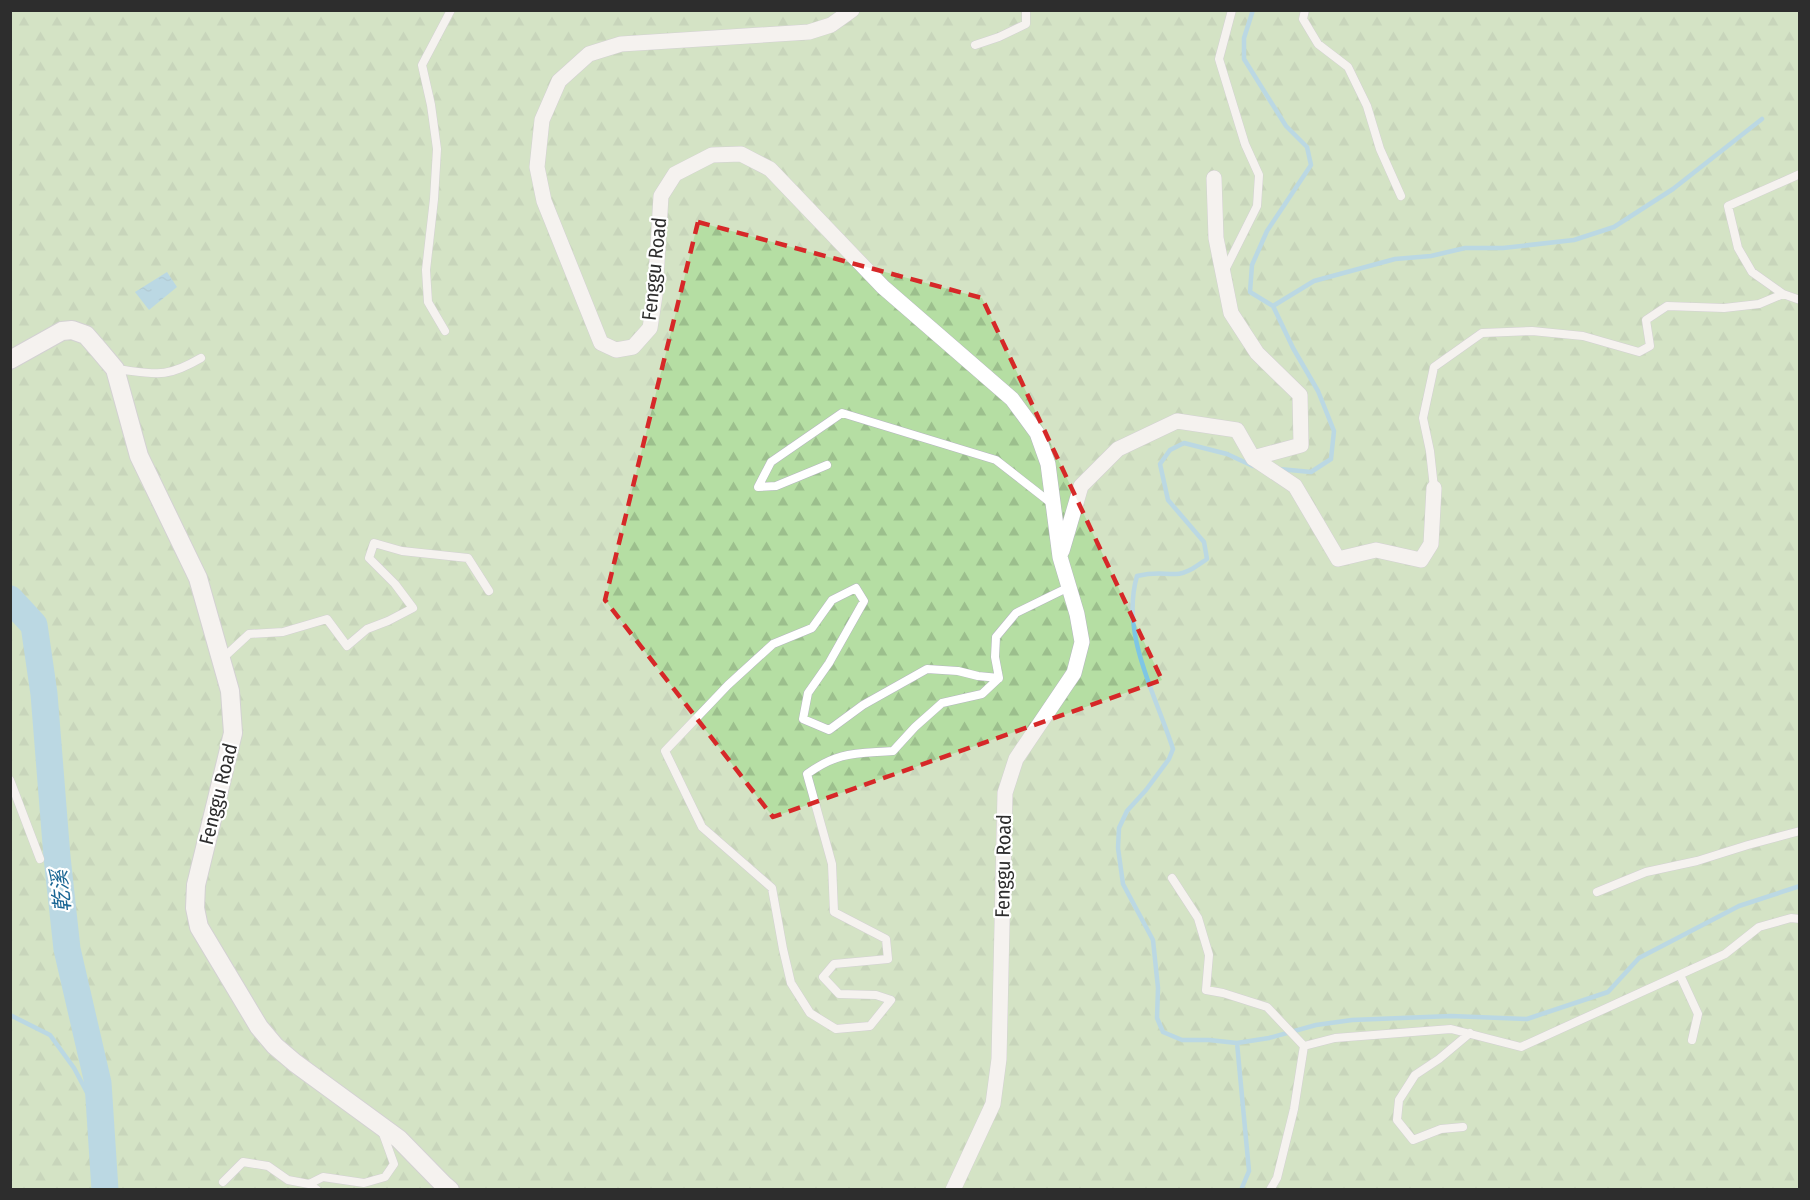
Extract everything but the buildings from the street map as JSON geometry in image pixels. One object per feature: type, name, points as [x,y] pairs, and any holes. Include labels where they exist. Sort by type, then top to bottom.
[{"type":"street","name":"Fenggu Road","points":[[852,10],[831,25],[809,32],[621,44],[589,54],[559,81],[542,120],[537,167],[544,201],[601,343],[616,350],[633,347],[650,328],[655,295],[661,196],[675,174],[712,156],[741,154],[770,169],[883,287],[1012,399],[1037,433],[1048,464],[1060,557],[1077,614],[1082,642],[1074,673],[1016,759],[1005,793],[999,1059],[993,1104],[953,1190]]},
{"type":"street","points":[[1214,178],[1216,238],[1231,314],[1257,353],[1300,395],[1301,445],[1254,458]]},
{"type":"street","name":"Fenggu Road","points":[[10,360],[62,331],[72,330],[86,334],[115,369],[139,456],[198,578],[230,691],[233,733],[196,885],[195,908],[199,927],[260,1027],[275,1046],[399,1139],[450,1190]]},
{"type":"street","points":[[1060,557],[1081,486],[1118,449],[1177,421],[1237,430],[1254,458],[1295,486],[1338,559],[1376,550],[1421,560],[1431,544],[1434,488]]},
{"type":"lane","points":[[445,331],[429,302],[426,270],[437,149],[431,105],[422,65],[451,10]]},
{"type":"lane","points":[[975,45],[1026,24],[1026,10]]},
{"type":"lane","points":[[1223,274],[1257,206],[1259,175],[1245,144],[1219,59],[1232,10]]},
{"type":"lane","points":[[1305,10],[1303,19],[1318,44],[1348,67],[1367,106],[1380,148],[1401,196]]},
{"type":"lane","points":[[1800,174],[1728,206],[1738,248],[1752,272],[1783,294],[1800,300]]},
{"type":"lane","points":[[1434,488],[1423,418],[1434,367],[1482,333],[1532,331],[1583,336],[1639,352],[1650,346],[1646,320],[1667,306],[1724,308],[1759,304],[1783,294]]},
{"type":"lane","points":[[115,369],[163,374],[183,369],[201,358]]},
{"type":"lane","points":[[827,465],[776,486],[758,487],[771,462],[842,413],[996,460],[1053,505]]},
{"type":"lane","points":[[221,660],[249,634],[283,632],[327,619],[347,646],[367,629],[413,608],[395,584],[369,558],[374,543],[402,551],[468,558],[489,591]]},
{"type":"lane","points":[[999,678],[995,657],[996,637],[1016,613],[1069,587]]},
{"type":"lane","points":[[856,588],[864,601],[829,663],[808,693],[803,719],[830,730],[863,705],[927,669],[958,671],[999,678],[982,694],[942,703],[893,751],[842,755],[823,763],[807,774],[832,864],[834,912],[886,939],[888,958],[834,964],[823,977],[839,994],[876,995],[891,1000],[870,1026],[836,1029],[810,1013],[791,983],[772,888],[702,827],[665,751],[728,685],[773,644],[812,628],[832,600],[856,588]]},
{"type":"lane","points":[[10,780],[40,858]]},
{"type":"lane","points":[[1597,892],[1646,872],[1697,861],[1800,831]]},
{"type":"lane","points":[[1172,878],[1198,918],[1209,956],[1206,990],[1224,993],[1267,1007],[1304,1046]]},
{"type":"lane","points":[[1304,1046],[1335,1038],[1451,1029],[1521,1047],[1725,954],[1759,927],[1791,918],[1800,919]]},
{"type":"lane","points":[[1680,975],[1698,1014],[1692,1040]]},
{"type":"lane","points":[[1463,1126],[1441,1129],[1413,1140],[1396,1120],[1399,1100],[1415,1075],[1470,1034]]},
{"type":"lane","points":[[1269,1190],[1276,1178],[1294,1109],[1304,1046]]},
{"type":"lane","points":[[309,1184],[323,1177],[364,1183],[385,1177],[394,1164],[381,1127]]},
{"type":"lane","points":[[223,1182],[243,1162],[268,1167],[288,1180],[309,1184],[317,1190]]},
{"type":"highlighted area","points":[[698,222],[982,298],[1162,680],[773,817],[605,600]]},
{"type":"green space","points":[[11,11],[1799,11],[1799,1189],[11,1189]]},
{"type":"water","points":[[167,272],[177,287],[149,310],[135,292]]},
{"type":"waterway","points":[[1253,10],[1244,38],[1244,59],[1286,126],[1307,147],[1311,165],[1267,231],[1252,265],[1250,292],[1273,306]]},
{"type":"waterway","points":[[1279,469],[1311,472],[1331,459],[1334,431],[1318,391],[1293,348],[1273,306],[1314,281],[1395,259],[1431,256],[1465,248],[1503,248],[1574,240],[1614,227],[1673,189],[1762,119]]},
{"type":"waterway","points":[[1241,1190],[1249,1171],[1237,1043],[1182,1040],[1163,1032],[1157,1018],[1158,988],[1153,940],[1123,884],[1118,848],[1119,828],[1127,811],[1146,790],[1169,759],[1173,749],[1136,642],[1133,598],[1137,576],[1180,574],[1207,559],[1204,542],[1168,500],[1160,464],[1170,450],[1184,443],[1227,454],[1253,466]]},
{"type":"waterway","name":"乾溪","points":[[10,599],[34,625],[44,694],[67,949],[98,1083],[105,1190]]},
{"type":"waterway","points":[[1237,1043],[1269,1038],[1316,1025],[1352,1020],[1451,1016],[1527,1019],[1608,992],[1639,958],[1739,906],[1800,886]]},
{"type":"waterway","points":[[10,1015],[50,1035],[74,1068],[100,1117]]}]
